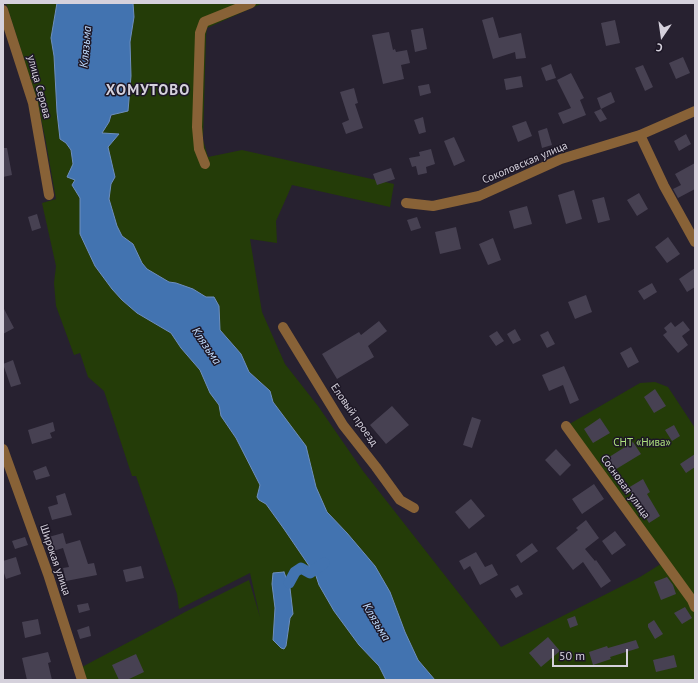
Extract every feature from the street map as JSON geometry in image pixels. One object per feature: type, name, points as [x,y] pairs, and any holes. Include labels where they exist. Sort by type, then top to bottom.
[{"type":"street","points":[[205,164],[199,149],[197,127],[200,33],[204,22],[252,3]]},
{"type":"street","name":"улица Серова","points":[[3,10],[33,103],[50,195]]},
{"type":"street","name":"Соколовская улица","points":[[406,203],[433,206],[479,196],[561,159],[640,135],[695,111]]},
{"type":"street","points":[[640,135],[664,186],[695,242]]},
{"type":"street","name":"Еловый проезд","points":[[283,327],[343,425],[400,500],[414,508]]},
{"type":"street","name":"Сосновая улица","points":[[566,426],[695,606]]},
{"type":"street","name":"Широкая улица","points":[[3,449],[48,574],[82,680]]},
{"type":"green space","points":[[6,3],[57,3],[51,38],[54,56],[60,139],[66,143],[71,150],[75,180],[72,185],[80,198],[80,234],[95,266],[122,300],[137,313],[171,333],[181,348],[200,370],[210,393],[219,405],[221,416],[236,438],[260,485],[259,500],[266,504],[284,529],[316,576],[319,585],[359,645],[379,666],[386,680],[87,680],[82,667],[249,580],[260,617],[250,573],[179,609],[177,594],[136,476],[132,476],[104,391],[88,377],[80,353],[74,355],[56,306],[54,283],[56,266],[42,203],[56,199],[37,100]],"holes":[[[284,572],[289,583],[290,618],[286,646],[273,640],[275,607]]]},
{"type":"green space","name":"СНТ «Нива»","points":[[133,3],[263,3],[207,28],[203,140],[208,157],[242,150],[394,184],[390,207],[292,185],[276,221],[277,243],[250,239],[262,312],[285,364],[318,406],[363,471],[501,647],[640,577],[664,562],[566,426],[640,383],[655,382],[668,387],[695,428],[695,680],[435,680],[418,660],[405,632],[390,592],[375,566],[327,512],[316,487],[305,446],[273,402],[270,391],[249,372],[241,354],[220,330],[219,306],[214,297],[206,297],[193,289],[169,282],[147,269],[142,263],[133,244],[122,236],[117,226],[109,199],[111,184],[115,177],[108,147],[118,135],[102,133],[109,122],[131,76],[130,42],[134,17]]},
{"type":"water","name":"Клязьма","points":[[57,3],[133,3],[134,17],[130,42],[131,76],[128,111],[111,115],[109,122],[102,133],[119,134],[108,147],[115,177],[111,184],[109,199],[117,226],[122,236],[133,244],[142,263],[147,269],[169,282],[193,289],[206,297],[214,297],[219,306],[220,330],[241,354],[249,372],[270,391],[273,402],[306,446],[316,487],[327,512],[375,566],[390,592],[405,632],[418,660],[435,680],[386,680],[379,666],[359,645],[334,611],[319,585],[316,576],[284,529],[266,504],[257,497],[260,485],[236,438],[221,416],[219,405],[210,393],[200,370],[181,348],[171,333],[137,313],[122,300],[95,266],[80,234],[80,198],[72,185],[75,180],[67,177],[73,164],[71,150],[66,143],[60,139],[54,56],[51,38]]},
{"type":"water","points":[[284,572],[290,588],[293,614],[290,618],[286,646],[284,649],[273,640],[275,608],[272,584],[273,573]]},
{"type":"building","points":[[493,17],[499,38],[521,33],[526,58],[516,59],[515,52],[493,59],[482,20]]},
{"type":"building","points":[[615,20],[620,43],[606,46],[601,23]]},
{"type":"building","points":[[423,28],[427,49],[415,52],[411,30]]},
{"type":"building","points":[[389,32],[393,50],[395,49],[396,52],[407,50],[410,63],[401,65],[404,79],[383,84],[372,35]]},
{"type":"building","points":[[683,57],[690,73],[676,79],[669,63]]},
{"type":"building","points":[[551,64],[556,78],[546,81],[541,68]]},
{"type":"building","points":[[643,65],[653,87],[645,91],[635,68]]},
{"type":"building","points":[[571,73],[584,98],[580,100],[586,115],[563,124],[558,113],[571,108],[557,80]]},
{"type":"building","points":[[521,76],[523,87],[506,90],[504,79]]},
{"type":"building","points":[[429,84],[431,93],[420,96],[418,86]]},
{"type":"building","points":[[354,88],[358,103],[355,104],[363,128],[346,134],[342,123],[349,120],[340,92]]},
{"type":"building","points":[[611,92],[615,102],[601,109],[597,98]]},
{"type":"building","points":[[601,109],[607,119],[600,122],[594,112]]},
{"type":"building","points":[[423,117],[426,132],[419,134],[414,120]]},
{"type":"building","points":[[526,121],[532,136],[518,142],[512,126]]},
{"type":"building","points":[[547,128],[552,145],[542,148],[538,131]]},
{"type":"building","points":[[686,134],[691,144],[679,151],[674,141]]},
{"type":"building","points":[[454,137],[465,161],[454,166],[444,141]]},
{"type":"building","points":[[3,148],[7,148],[12,175],[3,177]]},
{"type":"building","points":[[431,149],[435,164],[426,167],[427,173],[418,175],[416,166],[412,167],[409,158],[420,156],[419,152]]},
{"type":"building","points":[[695,163],[695,189],[678,198],[673,189],[681,185],[675,174]]},
{"type":"building","points":[[391,168],[395,179],[377,185],[373,174]]},
{"type":"building","points":[[574,190],[582,219],[566,224],[558,195]]},
{"type":"building","points":[[639,193],[648,209],[637,216],[627,200]]},
{"type":"building","points":[[604,197],[610,220],[598,223],[592,200]]},
{"type":"building","points":[[527,206],[532,224],[514,229],[509,211]]},
{"type":"building","points":[[37,214],[41,228],[32,231],[28,217]]},
{"type":"building","points":[[417,217],[421,228],[411,231],[407,220]]},
{"type":"building","points":[[456,227],[461,249],[440,254],[435,232]]},
{"type":"building","points":[[668,237],[680,254],[667,263],[655,247]]},
{"type":"building","points":[[493,238],[501,260],[488,265],[479,244]]},
{"type":"building","points":[[695,268],[695,287],[687,292],[679,279]]},
{"type":"building","points":[[652,283],[657,292],[644,300],[638,291]]},
{"type":"building","points":[[586,295],[592,312],[575,319],[568,302]]},
{"type":"building","points":[[3,307],[14,328],[3,334]]},
{"type":"building","points":[[379,321],[387,331],[368,346],[374,357],[337,379],[322,354],[359,332],[361,335]]},
{"type":"building","points":[[683,321],[690,330],[682,336],[688,345],[678,353],[663,335],[667,332],[664,328],[671,322],[675,327]]},
{"type":"building","points":[[515,329],[521,340],[513,344],[507,334]]},
{"type":"building","points":[[497,331],[504,341],[496,346],[489,336]]},
{"type":"building","points":[[548,331],[555,344],[547,348],[540,335]]},
{"type":"building","points":[[631,347],[639,362],[628,368],[620,353]]},
{"type":"building","points":[[13,360],[21,384],[11,387],[3,364]]},
{"type":"building","points":[[564,366],[579,400],[570,404],[563,385],[549,391],[542,375]]},
{"type":"building","points":[[655,389],[666,406],[654,413],[644,397]]},
{"type":"building","points":[[392,406],[409,425],[386,444],[370,425]]},
{"type":"building","points":[[472,417],[481,420],[472,448],[463,445]]},
{"type":"building","points":[[600,418],[610,433],[593,443],[584,429]]},
{"type":"building","points":[[53,422],[55,431],[50,433],[52,438],[32,444],[28,430]]},
{"type":"building","points":[[674,425],[680,436],[672,441],[665,430]]},
{"type":"building","points":[[633,442],[641,454],[613,471],[606,459]]},
{"type":"building","points":[[556,449],[571,465],[560,476],[545,460]]},
{"type":"building","points":[[695,454],[695,467],[686,473],[680,464]]},
{"type":"building","points":[[46,466],[50,476],[36,480],[33,471]]},
{"type":"building","points":[[643,479],[650,492],[647,494],[660,516],[649,523],[628,488]]},
{"type":"building","points":[[594,484],[604,499],[582,514],[572,499]]},
{"type":"building","points":[[65,493],[72,515],[52,520],[48,507],[58,504],[56,496]]},
{"type":"building","points":[[471,499],[485,516],[469,529],[455,512]]},
{"type":"building","points":[[586,520],[599,538],[585,549],[595,561],[596,560],[611,581],[601,588],[583,562],[573,570],[556,548],[578,530],[576,528]]},
{"type":"building","points":[[615,531],[626,545],[612,555],[602,541]]},
{"type":"building","points":[[63,533],[66,544],[80,540],[88,564],[94,563],[97,575],[66,581],[63,568],[69,567],[63,548],[50,552],[45,538]]},
{"type":"building","points":[[25,537],[28,545],[15,549],[12,541]]},
{"type":"building","points":[[532,543],[538,551],[521,563],[516,555]]},
{"type":"building","points":[[476,552],[485,567],[492,564],[498,575],[480,585],[470,566],[464,570],[459,561]]},
{"type":"building","points":[[16,557],[21,574],[6,579],[3,570],[3,561]]},
{"type":"building","points":[[141,566],[144,578],[126,582],[123,570]]},
{"type":"building","points":[[667,577],[673,585],[676,594],[661,600],[654,582]]},
{"type":"building","points":[[518,585],[523,594],[516,598],[510,589]]},
{"type":"building","points":[[88,603],[90,610],[79,613],[77,605]]},
{"type":"building","points":[[685,607],[692,618],[682,624],[674,613]]},
{"type":"building","points":[[575,616],[578,625],[570,628],[567,619]]},
{"type":"building","points":[[38,619],[41,634],[25,638],[22,622]]},
{"type":"building","points":[[654,620],[663,634],[655,639],[648,627],[648,624]]},
{"type":"building","points":[[89,626],[91,636],[80,639],[77,630]]},
{"type":"building","points":[[548,637],[560,651],[541,667],[529,653]]},
{"type":"building","points":[[636,640],[639,648],[610,657],[611,659],[593,665],[589,652],[607,646],[608,648]]},
{"type":"building","points":[[48,652],[51,662],[48,663],[52,680],[27,680],[22,658]]},
{"type":"building","points":[[136,654],[144,672],[127,680],[119,680],[112,665]]},
{"type":"building","points":[[674,655],[677,667],[656,672],[653,660]]},
{"type":"waterway","points":[[289,583],[295,572],[301,568],[310,573],[324,563]]},
{"type":"district","name":"ХОМУТОВО","points":[[148,91]]}]
